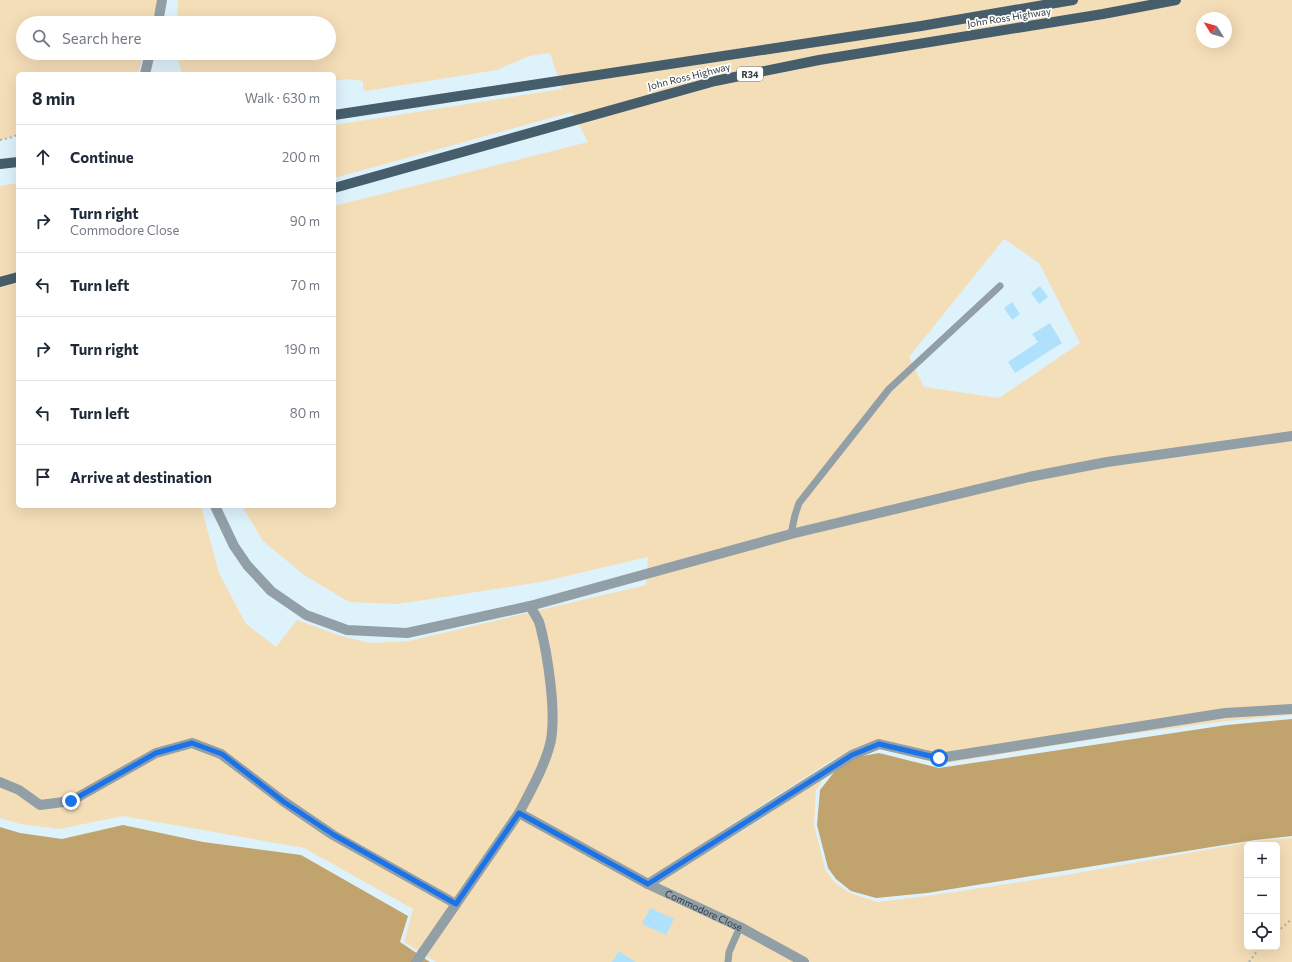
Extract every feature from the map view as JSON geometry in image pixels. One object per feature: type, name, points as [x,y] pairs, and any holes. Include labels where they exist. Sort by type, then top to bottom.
[{"type":"main road","name":"John Ross Highway","points":[[336,116],[921,26],[1072,0]]},
{"type":"main road","name":"John Ross Highway","points":[[336,187],[714,81],[819,60],[1103,14],[1176,0]]},
{"type":"main road","points":[[0,164],[16,162]]},
{"type":"main road","points":[[0,282],[16,278]]},
{"type":"street","points":[[159,16],[162,0]]},
{"type":"street","points":[[146,72],[149,60]]},
{"type":"street","points":[[151,60],[151,72]]},
{"type":"street","points":[[216,508],[234,546],[247,565],[271,591],[306,615],[347,630],[407,633],[530,606],[791,534],[1029,477],[1107,462],[1292,436]]},
{"type":"street","points":[[416,962],[519,813],[530,793],[548,748],[553,719],[550,685],[539,624],[530,606]]},
{"type":"street","points":[[648,884],[852,755],[879,744],[939,758],[1224,713],[1292,709]]},
{"type":"street","points":[[0,782],[19,790],[40,805],[71,801],[156,753],[192,743],[222,754],[284,802],[334,835],[456,904]]},
{"type":"street","name":"Commodore Close","points":[[519,813],[648,884],[740,927],[804,962]]},
{"type":"lane","points":[[791,534],[799,503],[889,389],[1000,286]]},
{"type":"lane","points":[[728,962],[729,952],[740,927]]},
{"type":"path","points":[[0,140],[16,135]]},
{"type":"path","points":[[1280,929],[1292,919]]},
{"type":"path","points":[[1249,962],[1258,950]]},
{"type":"shaded area","points":[[0,0],[162,0],[159,16],[16,16],[16,60],[142,60],[139,72],[16,72],[16,135],[0,140]]},
{"type":"shaded area","points":[[178,0],[1292,0],[1292,715],[1227,721],[1107,737],[940,764],[880,749],[870,749],[870,743],[849,751],[819,768],[662,872],[666,877],[749,827],[821,779],[821,784],[816,790],[814,825],[825,869],[834,882],[850,893],[877,902],[927,896],[1072,874],[1244,843],[1244,950],[1280,950],[1280,842],[1249,842],[1292,838],[1292,962],[436,962],[404,942],[413,909],[304,848],[123,816],[59,829],[20,824],[0,818],[0,186],[16,183],[16,508],[202,508],[219,573],[246,624],[276,647],[297,620],[341,636],[370,643],[409,641],[646,585],[648,557],[541,582],[444,597],[397,604],[349,602],[304,575],[263,541],[243,508],[336,508],[336,205],[588,142],[572,112],[336,177],[336,125],[562,89],[550,53],[529,56],[497,70],[366,91],[363,89],[363,81],[347,79],[336,81],[336,72],[181,72],[178,60],[336,60],[336,16],[177,16]],"holes":[[[1004,239],[1039,263],[1080,343],[999,398],[924,387],[909,357]]]},
{"type":"shaded area","points":[[1292,719],[1292,836],[1255,840],[927,893],[876,898],[851,891],[836,879],[828,868],[817,825],[820,790],[835,771],[852,758],[879,753],[939,768],[1227,725]]},
{"type":"shaded area","points":[[123,825],[203,842],[301,855],[408,916],[400,942],[430,962],[0,962],[0,827],[20,833],[62,839]]},
{"type":"building","points":[[1040,286],[1048,297],[1039,304],[1031,293]]},
{"type":"building","points":[[1012,302],[1020,314],[1012,320],[1004,308]]},
{"type":"building","points":[[1050,323],[1062,343],[1015,373],[1008,362],[1038,342],[1032,334]]},
{"type":"building","points":[[650,908],[674,919],[666,935],[642,924]]},
{"type":"building","points":[[619,951],[635,962],[612,962]]},
{"type":"route","points":[[71,801],[156,753],[192,743],[222,754],[284,802],[334,835],[456,904],[519,813],[648,884],[852,755],[879,744],[939,758]]}]
